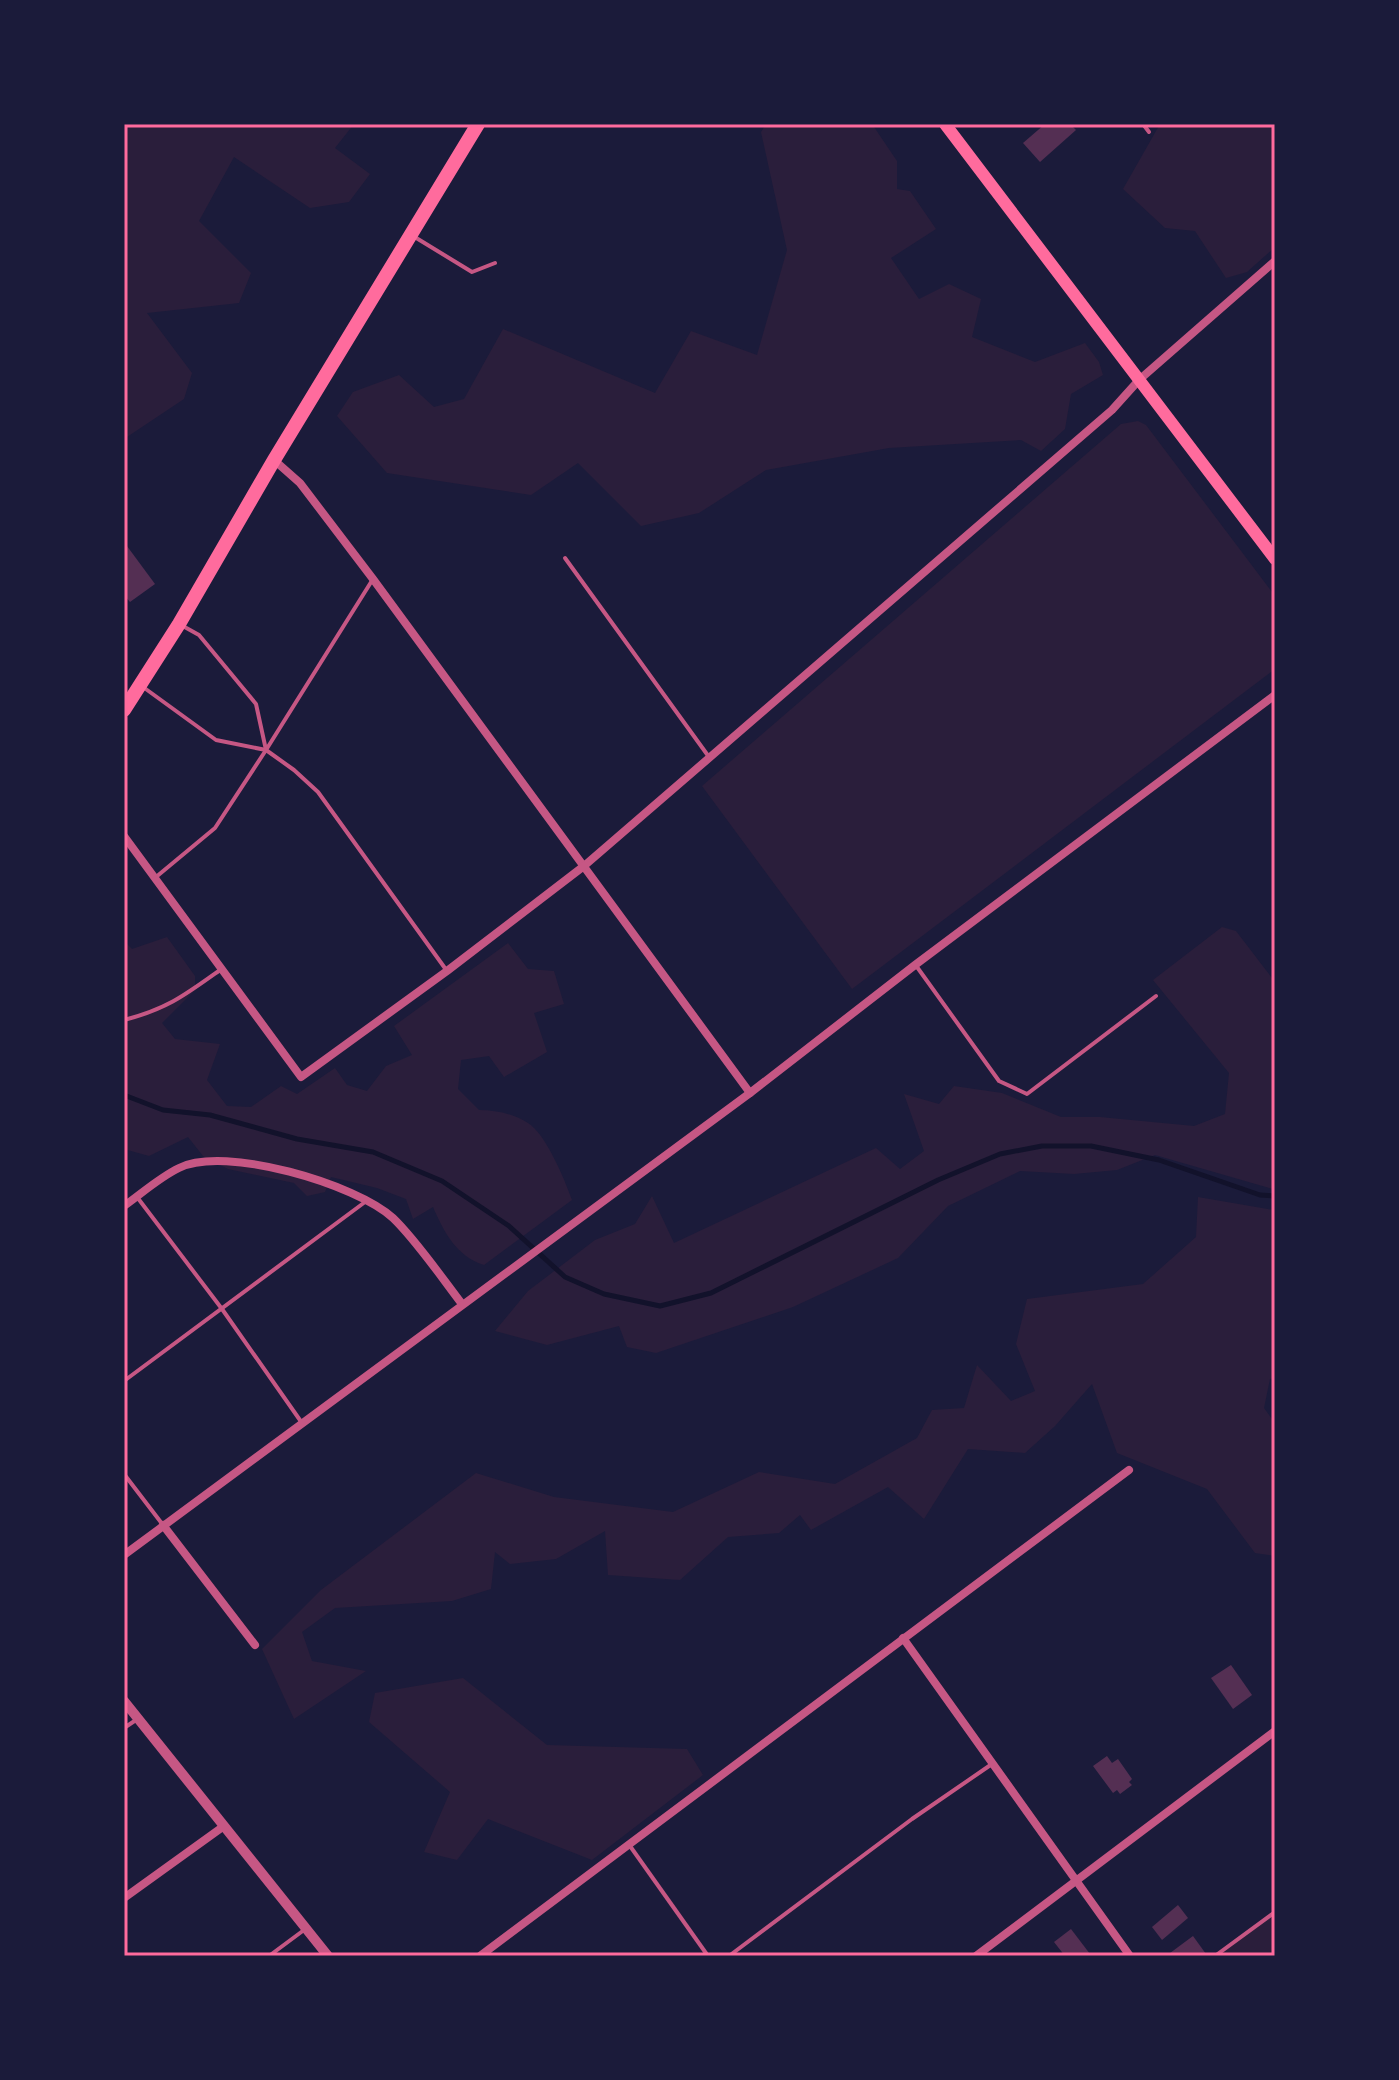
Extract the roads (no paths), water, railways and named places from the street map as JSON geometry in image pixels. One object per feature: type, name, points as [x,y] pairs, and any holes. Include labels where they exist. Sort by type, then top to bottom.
[{"type":"main road","points":[[124,710],[179,624],[274,460],[478,124]]},
{"type":"main road","points":[[945,124],[1275,559]]},
{"type":"street","points":[[124,836],[301,1077],[584,866],[1112,410],[1139,380],[1275,261]]},
{"type":"street","points":[[274,460],[300,483],[373,579],[750,1093]]},
{"type":"street","points":[[124,1555],[750,1093],[1275,695]]},
{"type":"street","points":[[124,1206],[181,1166],[226,1160],[278,1169],[344,1188],[392,1218],[462,1304]]},
{"type":"street","points":[[480,1956],[1129,1470]]},
{"type":"street","points":[[163,1525],[255,1645]]},
{"type":"street","points":[[903,1638],[1130,1956]]},
{"type":"street","points":[[124,1701],[328,1956]]},
{"type":"street","points":[[976,1956],[1275,1731]]},
{"type":"street","points":[[124,1898],[224,1826]]},
{"type":"lane","points":[[1143,124],[1149,132]]},
{"type":"lane","points":[[410,235],[472,272],[495,263]]},
{"type":"lane","points":[[565,558],[710,759]]},
{"type":"lane","points":[[155,879],[215,828],[373,579]]},
{"type":"lane","points":[[179,624],[199,635],[256,704],[266,750]]},
{"type":"lane","points":[[141,685],[216,740],[266,750],[318,792],[447,971]]},
{"type":"lane","points":[[915,965],[999,1081],[1027,1094],[1156,996]]},
{"type":"lane","points":[[124,1020],[147,1014],[184,997],[222,969]]},
{"type":"lane","points":[[137,1197],[222,1309],[302,1423]]},
{"type":"lane","points":[[124,1381],[367,1201]]},
{"type":"lane","points":[[124,1474],[163,1525]]},
{"type":"lane","points":[[124,1728],[138,1718]]},
{"type":"lane","points":[[729,1956],[912,1819],[992,1764]]},
{"type":"lane","points":[[628,1844],[708,1956]]},
{"type":"lane","points":[[1215,1956],[1275,1912]]},
{"type":"lane","points":[[269,1956],[306,1928]]},
{"type":"waterway","points":[[124,1095],[163,1110],[210,1115],[297,1139],[373,1152],[442,1181],[509,1226],[565,1277],[604,1294],[660,1306],[711,1293],[938,1180],[1000,1154],[1042,1146],[1091,1146],[1159,1160],[1260,1195],[1275,1196]]}]
